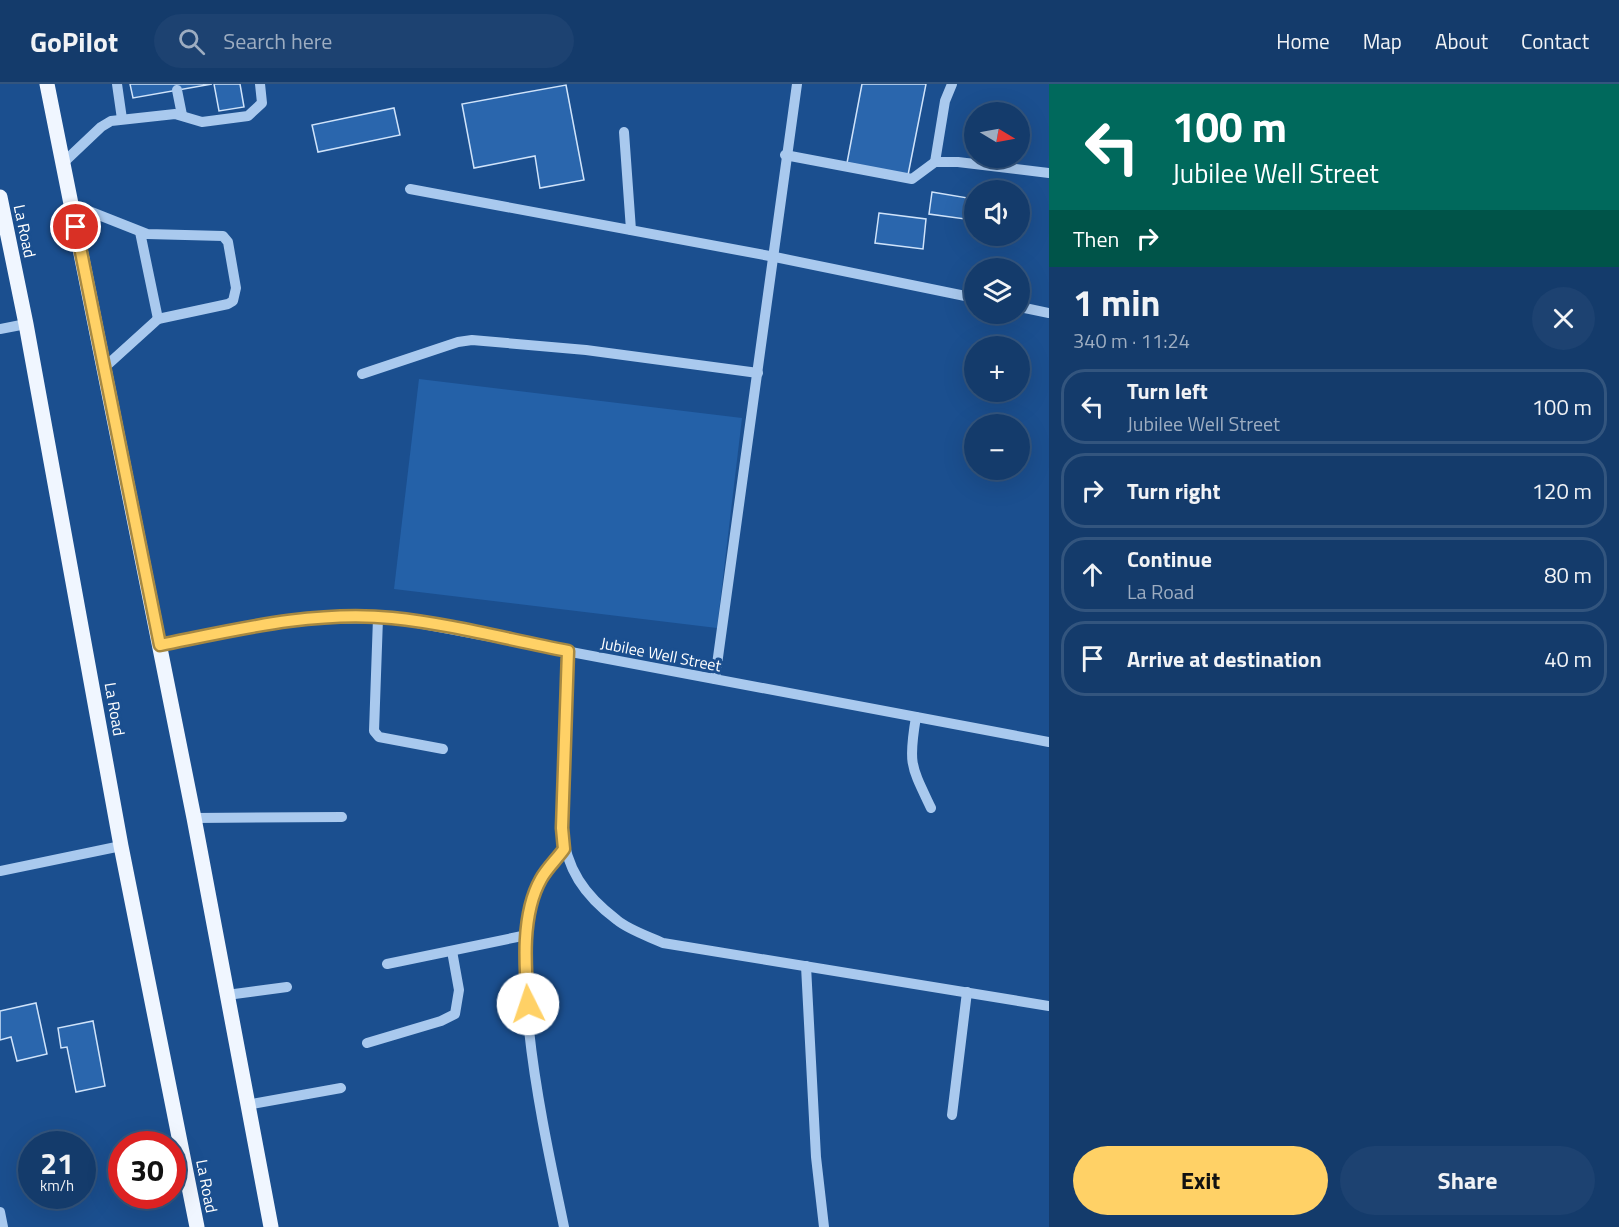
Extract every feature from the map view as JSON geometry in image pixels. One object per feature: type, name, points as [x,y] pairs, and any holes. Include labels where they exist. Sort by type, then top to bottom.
[{"type":"main road","points":[[47,84],[194,818],[246,1105],[271,1227]]},
{"type":"main road","name":"La Road","points":[[0,197],[26,324],[122,846],[197,1227]]},
{"type":"street","points":[[117,84],[122,119]]},
{"type":"street","points":[[63,163],[105,123],[122,119],[182,115],[202,122],[248,116],[262,103],[260,84]]},
{"type":"street","points":[[715,680],[775,257],[785,155],[797,84]]},
{"type":"street","points":[[935,162],[945,101],[952,84]]},
{"type":"street","points":[[177,90],[182,115]]},
{"type":"street","points":[[624,132],[631,230]]},
{"type":"street","points":[[785,155],[912,179],[935,162],[958,162],[1049,173]]},
{"type":"street","points":[[410,189],[775,257],[964,296]]},
{"type":"street","points":[[72,204],[140,232],[223,236],[228,242],[236,288],[233,300],[228,304],[158,319],[105,367]]},
{"type":"street","points":[[140,232],[158,319]]},
{"type":"street","points":[[1030,309],[1049,313]]},
{"type":"street","points":[[0,329],[26,324]]},
{"type":"street","points":[[362,374],[458,342],[472,340],[586,350],[758,373]]},
{"type":"street","points":[[378,618],[374,731],[380,737],[443,749]]},
{"type":"street","name":"Jubilee Well Street","points":[[160,645],[248,627],[311,619],[391,618],[1049,742]]},
{"type":"street","points":[[568,651],[562,828],[564,849],[575,878],[618,921],[663,943],[1049,1006]]},
{"type":"street","points":[[916,717],[911,747],[911,768],[931,808]]},
{"type":"street","points":[[194,818],[342,817]]},
{"type":"street","points":[[0,871],[122,846]]},
{"type":"street","points":[[564,849],[541,879],[532,904],[527,935],[526,974],[531,1057],[564,1227]]},
{"type":"street","points":[[387,964],[527,935]]},
{"type":"street","points":[[367,1043],[441,1021],[455,1014],[459,990],[452,951]]},
{"type":"street","points":[[806,966],[816,1157],[824,1227]]},
{"type":"street","points":[[226,995],[287,987]]},
{"type":"street","points":[[952,1115],[967,992]]},
{"type":"street","points":[[246,1105],[341,1088]]},
{"type":"street","points":[[0,1212],[3,1227]]},
{"type":"shaded area","points":[[419,379],[742,418],[717,628],[394,589]]},
{"type":"building","points":[[130,84],[212,84],[133,98]]},
{"type":"building","points":[[214,84],[240,84],[244,107],[219,111]]},
{"type":"building","points":[[862,84],[926,84],[908,175],[847,163]]},
{"type":"building","points":[[566,85],[584,180],[540,188],[535,156],[474,168],[462,104]]},
{"type":"building","points":[[394,108],[400,135],[318,152],[312,125]]},
{"type":"building","points":[[932,192],[964,197],[964,219],[929,214]]},
{"type":"building","points":[[879,213],[926,219],[923,249],[875,243]]},
{"type":"building","points":[[36,1003],[47,1054],[17,1061],[11,1037],[0,1040],[0,1011]]},
{"type":"building","points":[[93,1021],[105,1086],[76,1092],[67,1047],[61,1048],[58,1028]]},
{"type":"route","points":[[76,227],[160,645],[248,627],[348,617],[391,618],[568,651],[562,828],[564,849],[541,879],[532,904],[527,935],[528,1004]]}]
